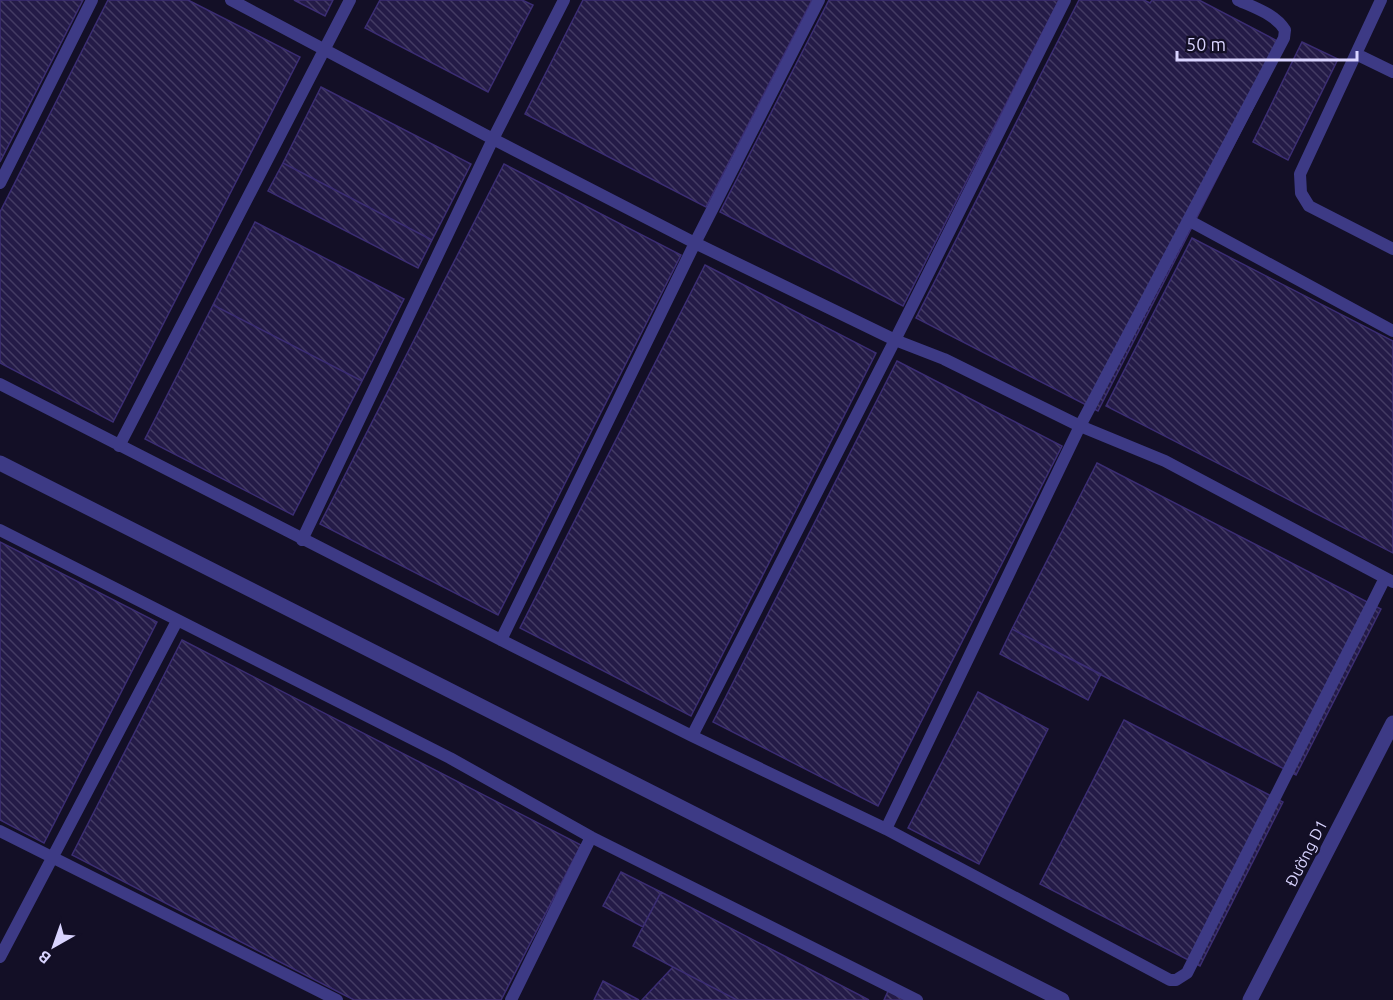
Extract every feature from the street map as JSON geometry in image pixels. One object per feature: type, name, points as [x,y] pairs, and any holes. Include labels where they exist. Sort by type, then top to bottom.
[{"type":"street","points":[[0,463],[1062,1000]]},
{"type":"street","name":"Đường D1","points":[[1250,1000],[1393,723]]},
{"type":"lane","points":[[0,183],[92,0]]},
{"type":"lane","points":[[0,384],[302,540],[692,736],[886,829],[1170,980],[1182,978],[1187,973],[1389,580],[1165,461],[1080,426],[944,358],[895,340],[695,243],[492,139],[231,0]]},
{"type":"lane","points":[[119,446],[350,0]]},
{"type":"lane","points":[[302,540],[492,139],[564,0]]},
{"type":"lane","points":[[501,640],[695,243],[819,0]]},
{"type":"lane","points":[[692,736],[895,340],[1065,0]]},
{"type":"lane","points":[[886,829],[1080,426],[1284,38],[1285,30],[1281,23],[1238,0]]},
{"type":"lane","points":[[1381,0],[1300,174],[1301,193],[1309,206],[1393,249]]},
{"type":"lane","points":[[1356,54],[1393,72]]},
{"type":"lane","points":[[1188,220],[1393,331]]},
{"type":"lane","points":[[0,530],[450,758],[591,837],[917,1000]]},
{"type":"lane","points":[[0,957],[177,621]]},
{"type":"lane","points":[[0,831],[337,1000]]},
{"type":"lane","points":[[511,1000],[591,837]]},
{"type":"building","points":[[0,0],[83,0],[0,162]]},
{"type":"building","points":[[108,0],[188,0],[300,57],[113,422],[0,363],[0,212]]},
{"type":"building","points":[[294,0],[333,0],[325,16]]},
{"type":"building","points":[[380,0],[522,0],[533,5],[488,92],[365,28]]},
{"type":"building","points":[[583,0],[812,0],[706,207],[525,114]]},
{"type":"building","points":[[829,0],[1059,0],[903,306],[720,212]]},
{"type":"building","points":[[1079,0],[1144,0],[1150,3],[1152,0],[1199,0],[1285,45],[1098,411],[916,318]]},
{"type":"building","points":[[1302,42],[1338,59],[1288,160],[1253,142]]},
{"type":"building","points":[[321,87],[471,164],[432,240],[283,163]]},
{"type":"building","points":[[283,163],[432,240],[418,268],[268,191]]},
{"type":"building","points":[[504,164],[681,255],[498,615],[320,524]]},
{"type":"building","points":[[255,222],[404,299],[362,381],[213,305]]},
{"type":"building","points":[[1192,238],[1393,341],[1393,553],[1106,406]]},
{"type":"building","points":[[705,265],[876,353],[691,716],[520,628]]},
{"type":"building","points":[[213,305],[362,381],[293,515],[145,439]]},
{"type":"building","points":[[897,361],[1062,446],[878,806],[713,722]]},
{"type":"building","points":[[1097,463],[1381,609],[1296,775],[1012,629]]},
{"type":"building","points":[[0,542],[157,622],[44,843],[0,820]]},
{"type":"building","points":[[1012,629],[1101,674],[1088,700],[1000,654]]},
{"type":"building","points":[[182,640],[581,845],[501,1000],[354,1000],[72,855]]},
{"type":"building","points":[[978,692],[1048,729],[979,864],[908,828]]},
{"type":"building","points":[[1124,720],[1283,802],[1200,966],[1040,884]]},
{"type":"building","points":[[621,872],[661,892],[643,927],[603,906]]},
{"type":"building","points":[[661,892],[869,1000],[737,1000],[673,967],[633,946]]},
{"type":"building","points":[[673,967],[737,1000],[642,1000]]},
{"type":"building","points":[[603,981],[639,1000],[594,1000]]},
{"type":"building","points":[[889,989],[910,1000],[884,1000]]}]
